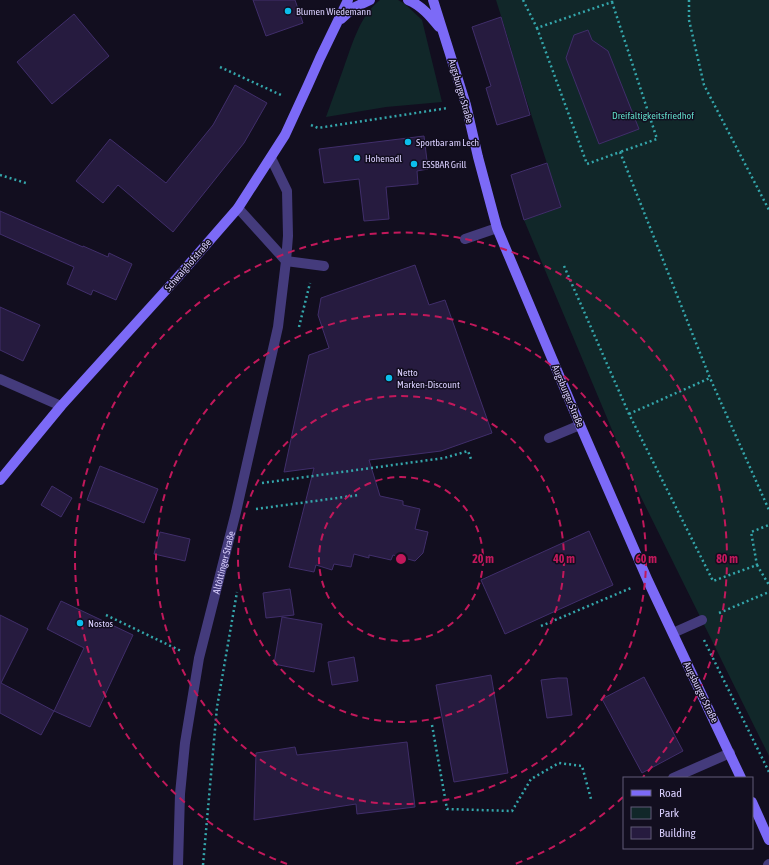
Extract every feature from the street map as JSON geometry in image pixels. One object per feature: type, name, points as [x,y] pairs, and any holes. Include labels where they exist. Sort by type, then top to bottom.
[{"type":"street","name":"Schwaighofstraße","points":[[0,480],[61,406],[238,208],[285,135],[348,0]]},
{"type":"street","name":"Schwaighofstraße","points":[[337,23],[353,8],[370,0]]},
{"type":"street","points":[[408,0],[429,14],[443,31]]},
{"type":"street","name":"Augsburger Straße","points":[[433,0],[466,106],[478,157],[498,228],[580,425],[648,581],[741,777]]},
{"type":"street","name":"Altöttinger Straße","points":[[178,865],[180,794],[184,750],[199,658],[278,327],[288,236],[287,190],[271,158]]},
{"type":"street","points":[[238,208],[286,261],[319,266]]},
{"type":"street","points":[[465,239],[498,228]]},
{"type":"street","points":[[0,379],[61,406]]},
{"type":"street","points":[[549,438],[580,425]]},
{"type":"street","points":[[673,633],[698,621]]},
{"type":"street","points":[[675,777],[730,753]]},
{"type":"street","points":[[753,804],[769,840]]},
{"type":"path","points":[[523,0],[537,28],[587,164],[657,139],[612,1],[537,28]]},
{"type":"path","points":[[690,0],[689,20],[704,85],[769,210]]},
{"type":"path","points":[[220,67],[266,88]]},
{"type":"path","points":[[293,118],[318,128],[466,106]]},
{"type":"path","points":[[620,152],[710,378],[769,510]]},
{"type":"path","points":[[0,175],[26,183]]},
{"type":"path","points":[[298,334],[319,266]]},
{"type":"path","points":[[564,266],[629,414],[713,582],[757,565]]},
{"type":"path","points":[[629,414],[710,378]]},
{"type":"path","points":[[241,485],[444,458],[468,451],[471,459]]},
{"type":"path","points":[[254,503],[252,510],[359,496]]},
{"type":"path","points":[[769,525],[751,532],[757,565],[769,585]]},
{"type":"path","points":[[541,626],[648,581]]},
{"type":"path","points":[[203,865],[217,707],[238,586]]},
{"type":"path","points":[[769,592],[698,621],[769,772]]},
{"type":"path","points":[[106,615],[199,658]]},
{"type":"path","points":[[432,725],[447,808],[512,811],[531,779],[559,763],[582,766],[591,799]]},
{"type":"green space","points":[[380,0],[398,0],[405,4],[422,20],[442,102],[386,107],[326,117],[350,49],[362,22],[373,6]]},
{"type":"green space","name":"Dreifaltigkeitsfriedhof","points":[[496,0],[769,0],[769,756],[636,487],[524,220],[561,207]]},
{"type":"building","points":[[253,0],[295,0],[303,23],[266,36]]},
{"type":"building","points":[[74,14],[109,56],[52,104],[17,62]]},
{"type":"building","points":[[501,17],[530,115],[497,125],[486,88],[491,86],[472,27]]},
{"type":"building","points":[[588,30],[592,40],[608,51],[639,129],[599,144],[566,58],[574,35]]},
{"type":"building","points":[[235,85],[267,103],[244,143],[173,232],[118,185],[103,203],[76,181],[110,139],[166,183],[213,125]]},
{"type":"building","points":[[424,136],[428,169],[417,171],[418,184],[386,187],[389,219],[364,221],[359,179],[324,183],[319,149]]},
{"type":"building","points":[[547,163],[561,207],[524,220],[511,175]]},
{"type":"building","points":[[0,211],[83,247],[108,257],[109,253],[132,264],[116,300],[93,290],[91,295],[67,284],[74,267],[0,234]]},
{"type":"building","name":"Netto Marken-Discount","points":[[415,265],[429,305],[445,300],[492,433],[441,451],[369,460],[380,496],[403,501],[403,505],[420,509],[415,529],[428,532],[423,553],[415,561],[393,555],[391,560],[369,555],[369,558],[354,554],[351,567],[334,564],[332,570],[316,565],[314,572],[289,567],[314,468],[284,472],[309,355],[329,348],[318,315],[321,298]]},
{"type":"building","points":[[0,307],[40,325],[23,361],[0,350]]},
{"type":"building","points":[[100,466],[158,489],[144,523],[87,500]]},
{"type":"building","points":[[52,486],[72,498],[61,517],[41,505]]},
{"type":"building","points":[[589,531],[613,585],[505,634],[481,580]]},
{"type":"building","points":[[160,532],[190,539],[185,561],[154,554]]},
{"type":"building","points":[[290,589],[294,615],[266,618],[263,593]]},
{"type":"building","points":[[61,601],[133,635],[90,727],[54,711],[84,648],[47,629]]},
{"type":"building","points":[[0,615],[28,629],[1,683],[54,711],[41,735],[0,713]]},
{"type":"building","points":[[282,617],[322,624],[314,672],[274,664]]},
{"type":"building","points":[[354,657],[358,681],[332,685],[328,662]]},
{"type":"building","points":[[491,675],[508,773],[454,782],[436,685]]},
{"type":"building","points":[[644,677],[683,751],[642,773],[602,699]]},
{"type":"building","points":[[567,678],[572,715],[547,718],[541,680]]},
{"type":"building","points":[[407,742],[415,807],[357,814],[356,804],[254,820],[256,753],[295,747],[297,755]]},
{"type":"place","name":"Blumen Wiedemann","points":[[288,11]]},
{"type":"place","name":"Sportbar am Lech","points":[[408,142]]},
{"type":"place","name":"Hohenadl","points":[[357,158]]},
{"type":"place","name":"ESSBAR Grill","points":[[414,164]]},
{"type":"place","name":"Netto Marken-Discount","points":[[389,378]]},
{"type":"place","name":"Nostos","points":[[80,623]]}]
